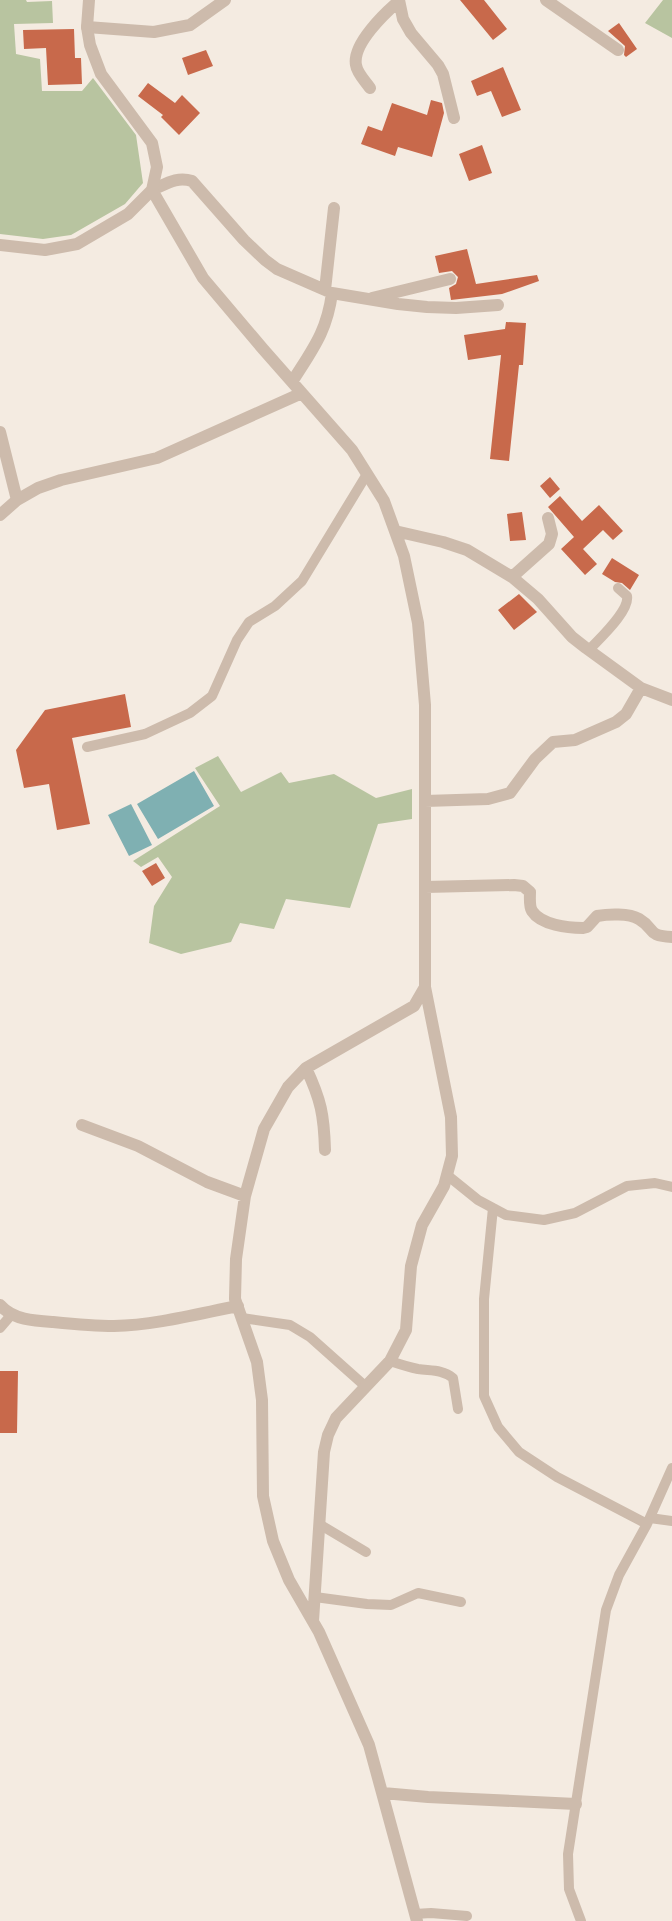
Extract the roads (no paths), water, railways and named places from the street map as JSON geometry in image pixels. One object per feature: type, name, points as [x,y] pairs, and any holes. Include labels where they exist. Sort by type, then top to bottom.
[{"type":"street","points":[[89,0],[88,28],[90,45],[101,74],[152,143],[157,167],[152,190],[202,278],[352,450],[367,474],[384,502],[404,556],[418,623],[425,705],[425,987],[450,1117],[452,1156],[444,1186],[422,1225],[411,1266],[406,1330],[390,1361],[336,1418],[328,1435],[324,1452],[313,1621]]},
{"type":"street","points":[[88,28],[154,32],[190,25],[225,0]]},
{"type":"street","points":[[370,88],[360,75],[355,64],[356,54],[361,43],[383,15],[399,0]]},
{"type":"street","points":[[399,0],[403,19],[411,33],[438,65],[443,74],[454,118]]},
{"type":"street","points":[[546,0],[618,50]]},
{"type":"street","points":[[0,245],[46,250],[77,244],[128,214],[152,190],[183,178],[192,181],[244,240],[265,260],[277,269],[328,292],[427,307],[456,308],[498,305]]},
{"type":"street","points":[[292,382],[320,339],[329,312],[328,292],[334,208]]},
{"type":"street","points":[[367,299],[450,279]]},
{"type":"street","points":[[0,515],[17,500],[38,488],[61,480],[157,458],[302,393]]},
{"type":"street","points":[[0,432],[17,500]]},
{"type":"street","points":[[512,577],[549,544],[552,534],[548,518]]},
{"type":"street","points":[[395,531],[443,542],[467,550],[512,577],[538,599],[572,637],[641,688],[672,700]]},
{"type":"street","points":[[425,801],[488,799],[510,793],[535,759],[553,742],[575,740],[616,722],[626,714],[641,688]]},
{"type":"street","points":[[425,887],[514,884],[528,888],[530,892],[530,907],[540,920],[583,928],[588,927],[597,916],[627,916],[640,920],[653,934],[672,938]]},
{"type":"street","points":[[416,1918],[369,1746],[313,1621],[289,1580],[270,1528],[263,1496],[262,1400],[257,1362],[236,1299],[236,1259],[245,1196],[264,1129],[288,1087],[306,1068],[414,1006],[425,987]]},
{"type":"street","points":[[306,1068],[321,1103],[324,1124],[324,1150]]},
{"type":"street","points":[[82,1125],[138,1146],[207,1182],[245,1196]]},
{"type":"street","points":[[0,1306],[12,1314],[32,1320],[115,1326],[171,1320],[238,1306]]},
{"type":"street","points":[[383,1794],[428,1798],[576,1804]]},
{"type":"lane","points":[[87,747],[145,734],[190,714],[212,696],[237,640],[249,622],[275,606],[302,580],[367,474]]},
{"type":"lane","points":[[589,650],[627,603],[627,596],[618,588]]},
{"type":"lane","points":[[447,1175],[478,1200],[506,1215],[544,1220],[575,1213],[627,1186],[655,1183],[672,1187]]},
{"type":"lane","points":[[493,1208],[484,1299],[484,1396],[498,1427],[519,1452],[557,1477],[646,1521],[672,1521]]},
{"type":"lane","points":[[0,1328],[12,1314]]},
{"type":"lane","points":[[242,1318],[290,1325],[310,1337],[366,1386]]},
{"type":"lane","points":[[390,1361],[417,1369],[441,1371],[448,1374],[452,1378],[458,1409]]},
{"type":"lane","points":[[581,1921],[569,1889],[568,1854],[606,1610],[619,1575],[672,1468]]},
{"type":"lane","points":[[319,1524],[366,1552]]},
{"type":"lane","points":[[315,1597],[391,1605],[418,1593],[461,1602]]},
{"type":"lane","points":[[416,1918],[431,1913],[467,1916]]},
{"type":"water","points":[[194,771],[214,806],[158,839],[137,804]]},
{"type":"water","points":[[131,804],[152,845],[129,856],[108,815]]}]
